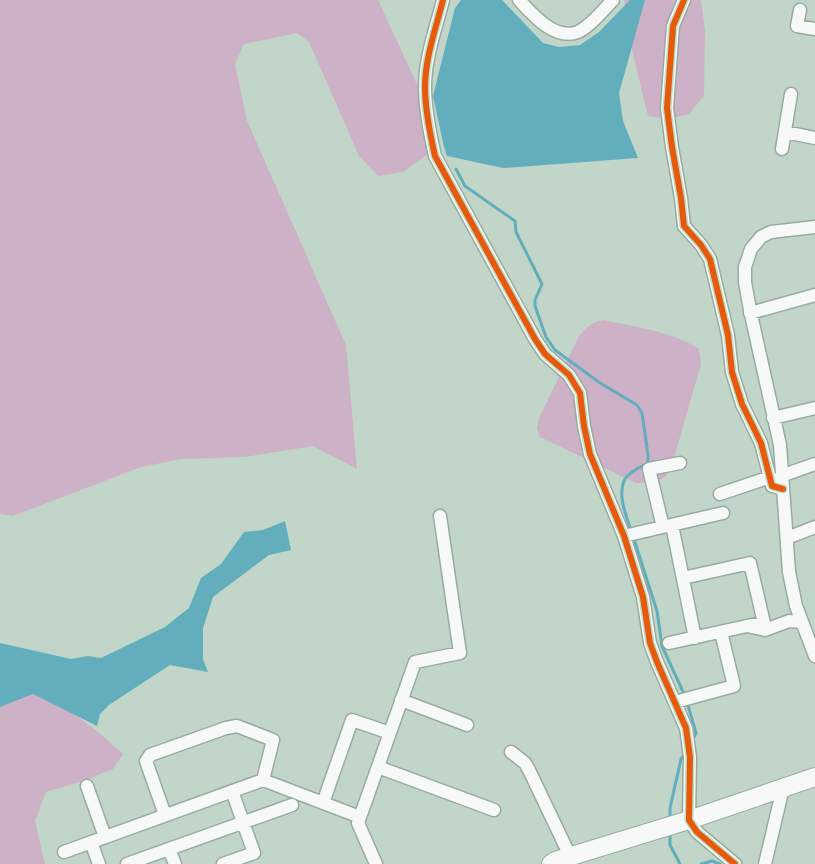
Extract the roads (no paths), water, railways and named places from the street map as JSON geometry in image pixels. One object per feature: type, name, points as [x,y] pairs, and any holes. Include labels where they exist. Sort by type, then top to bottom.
[{"type":"street","points":[[443,0],[428,60],[425,87],[429,126],[435,156],[535,339],[545,354],[569,376],[580,393],[590,454],[624,536],[643,597],[650,643],[686,728],[690,757],[689,820],[703,837],[735,864]]},
{"type":"street","points":[[519,0],[552,30],[565,33],[578,32],[590,24],[613,0]]},
{"type":"street","points":[[684,0],[673,26],[666,108],[682,198],[684,226],[701,245],[710,259],[728,335],[732,372],[742,404],[783,489],[789,572],[796,606],[815,656]]},
{"type":"street","points":[[800,10],[797,26],[815,29]]},
{"type":"street","points":[[782,149],[791,94]]},
{"type":"street","points":[[785,132],[815,138]]},
{"type":"street","points":[[776,476],[780,446],[750,313],[745,282],[745,267],[751,248],[761,237],[771,232],[815,227]]},
{"type":"street","points":[[750,313],[815,295]]},
{"type":"street","points":[[773,418],[815,408]]},
{"type":"street","points":[[680,463],[649,470],[683,578],[696,638]]},
{"type":"street","points":[[720,494],[815,464]]},
{"type":"street","points":[[624,536],[723,512]]},
{"type":"street","points":[[376,864],[358,824],[415,662],[460,653],[440,516]]},
{"type":"street","points":[[787,538],[815,527]]},
{"type":"street","points":[[669,643],[764,623],[750,563],[683,578]]},
{"type":"street","points":[[747,626],[765,630],[789,621],[802,622]]},
{"type":"street","points":[[675,702],[734,686],[721,632]]},
{"type":"street","points":[[402,700],[467,725]]},
{"type":"street","points":[[323,803],[352,720],[390,733]]},
{"type":"street","points":[[165,815],[146,761],[150,755],[226,728],[237,726],[273,740],[263,780]]},
{"type":"street","points":[[511,752],[525,763],[530,770],[570,856]]},
{"type":"street","points":[[378,767],[494,810]]},
{"type":"street","points":[[551,864],[570,856],[689,820],[815,777]]},
{"type":"street","points":[[64,852],[263,780],[360,817]]},
{"type":"street","points":[[87,786],[105,837]]},
{"type":"street","points":[[766,864],[784,788]]},
{"type":"street","points":[[223,864],[254,853],[232,791]]},
{"type":"street","points":[[127,864],[292,805]]},
{"type":"street","points":[[91,842],[99,864]]},
{"type":"street","points":[[169,849],[174,864]]},
{"type":"water","points":[[461,0],[502,0],[543,43],[559,47],[580,45],[599,32],[630,0],[645,0],[619,93],[623,121],[638,158],[503,168],[447,156],[433,96],[455,8]]},
{"type":"water","points":[[285,521],[291,550],[269,555],[213,597],[203,628],[203,659],[208,672],[170,665],[109,705],[100,714],[97,726],[33,694],[0,707],[0,643],[71,659],[88,656],[101,658],[165,627],[189,608],[201,578],[221,564],[244,532],[263,530]]},
{"type":"waterway","points":[[456,169],[465,186],[515,221],[516,232],[542,284],[535,300],[535,306],[546,337],[555,350],[600,383],[637,405],[642,413],[648,463],[627,476],[622,491],[623,505],[631,530]]},
{"type":"waterway","points":[[633,536],[657,611],[662,646],[685,696]]},
{"type":"waterway","points":[[687,702],[696,733],[692,741]]},
{"type":"waterway","points":[[670,819],[670,808],[681,759],[685,753]]},
{"type":"waterway","points":[[670,833],[670,845],[680,864]]},
{"type":"waterway","points":[[701,864],[712,861],[720,864]]}]
